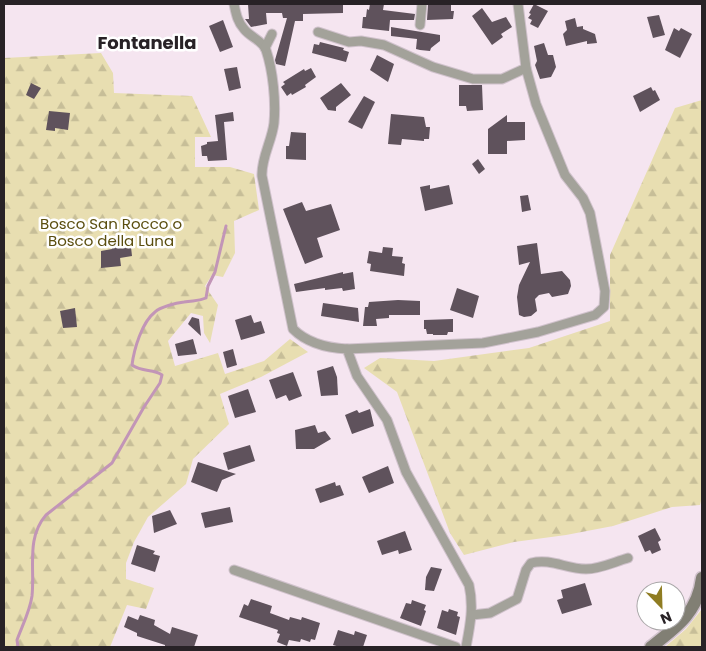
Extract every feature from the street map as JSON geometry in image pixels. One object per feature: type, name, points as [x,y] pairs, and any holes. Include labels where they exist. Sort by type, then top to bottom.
[{"type":"street","points":[[234,4],[242,26],[265,48],[272,87],[274,124],[261,168],[293,329],[301,337],[329,348],[347,349],[483,343],[506,340],[595,315],[604,307],[605,291],[590,213],[583,198],[566,175],[536,104],[526,68],[518,4]]},
{"type":"street","points":[[420,25],[422,4]]},
{"type":"street","points":[[318,32],[349,42],[361,41],[384,45],[433,68],[473,79],[502,79],[526,68]]},
{"type":"street","points":[[265,48],[272,34]]},
{"type":"street","points":[[347,349],[352,366],[366,392],[382,411],[406,472],[468,586],[472,600],[472,615],[466,647]]},
{"type":"street","points":[[472,615],[490,613],[517,599],[526,570],[531,563],[552,562],[585,569],[601,567],[628,558]]},
{"type":"street","points":[[234,570],[456,647]]},
{"type":"street","points":[[651,647],[686,618],[700,593],[702,578]]},
{"type":"green space","name":"Bosco San Rocco o Bosco della Luna","points":[[101,53],[113,73],[114,93],[192,96],[211,137],[195,137],[195,167],[230,167],[254,174],[259,210],[234,221],[235,253],[223,277],[212,275],[205,286],[218,305],[210,343],[204,333],[203,316],[191,313],[168,341],[175,366],[218,353],[225,374],[264,361],[290,339],[308,352],[261,377],[220,394],[229,424],[193,459],[186,484],[148,517],[134,542],[126,563],[126,579],[154,588],[146,609],[127,605],[110,647],[4,647],[4,58]]},
{"type":"green space","points":[[702,100],[702,497],[700,505],[672,507],[613,526],[514,542],[464,555],[450,533],[397,392],[364,368],[380,358],[434,361],[529,348],[610,321],[610,255],[675,108]]},
{"type":"green space","points":[[702,609],[702,647],[665,647],[686,631]]},
{"type":"building","points":[[248,4],[343,4],[343,13],[303,14],[303,21],[295,21],[285,66],[276,64],[275,60],[287,18],[283,18],[282,13],[266,13],[267,24],[251,27],[245,19],[249,19]]},
{"type":"building","points":[[370,4],[384,4],[383,10],[415,14],[414,20],[390,20],[389,31],[362,28],[363,17],[366,17]]},
{"type":"building","points":[[534,4],[548,11],[538,28],[530,24],[532,20],[528,18]]},
{"type":"building","points":[[428,5],[451,5],[451,11],[454,11],[453,19],[427,20]]},
{"type":"building","points":[[482,8],[492,22],[506,17],[512,27],[501,34],[503,37],[492,45],[472,16]]},
{"type":"building","points":[[659,15],[665,35],[653,38],[647,17]]},
{"type":"building","points":[[575,18],[577,27],[583,26],[583,29],[595,34],[597,43],[587,44],[587,41],[566,46],[563,34],[567,30],[565,21]]},
{"type":"building","points":[[223,20],[233,47],[220,52],[209,26]]},
{"type":"building","points":[[391,27],[440,35],[440,41],[430,51],[416,49],[417,39],[391,36]]},
{"type":"building","points":[[674,28],[679,31],[681,28],[692,34],[680,58],[665,50]]},
{"type":"building","points":[[320,42],[344,48],[343,50],[349,52],[346,62],[312,53],[314,44],[319,45]]},
{"type":"building","points":[[544,43],[548,55],[553,55],[556,67],[551,77],[540,79],[535,65],[537,61],[534,46]]},
{"type":"building","points":[[377,55],[394,64],[388,82],[370,70]]},
{"type":"building","points":[[237,67],[241,88],[229,91],[224,69]]},
{"type":"building","points":[[311,68],[316,77],[305,85],[306,87],[287,96],[281,87],[285,84],[283,82],[304,69],[305,71]]},
{"type":"building","points":[[31,83],[41,88],[34,99],[26,95]]},
{"type":"building","points":[[341,83],[351,95],[336,107],[336,111],[328,110],[320,98]]},
{"type":"building","points":[[459,85],[482,85],[483,110],[467,111],[466,106],[459,106]]},
{"type":"building","points":[[651,87],[653,91],[655,90],[660,100],[640,112],[633,96]]},
{"type":"building","points":[[364,96],[375,102],[362,129],[348,122]]},
{"type":"building","points":[[49,111],[70,113],[68,130],[55,128],[55,131],[46,130]]},
{"type":"building","points":[[233,112],[234,121],[224,122],[227,160],[208,161],[207,156],[202,156],[201,146],[207,144],[207,142],[218,141],[215,115]]},
{"type":"building","points":[[391,114],[424,117],[426,127],[430,127],[429,139],[424,139],[424,141],[402,139],[401,145],[388,144]]},
{"type":"building","points":[[507,115],[507,122],[525,122],[525,140],[507,141],[507,154],[488,154],[488,129]]},
{"type":"building","points":[[291,132],[306,133],[306,160],[286,159],[286,146],[289,146]]},
{"type":"building","points":[[478,159],[485,169],[479,174],[472,164]]},
{"type":"building","points":[[430,185],[430,189],[449,185],[453,204],[425,211],[420,187]]},
{"type":"building","points":[[528,195],[531,210],[522,212],[520,196]]},
{"type":"building","points":[[302,202],[306,211],[331,204],[340,230],[317,238],[323,257],[305,264],[283,209]]},
{"type":"building","points":[[130,238],[132,256],[120,258],[121,266],[101,268],[101,251],[112,249],[111,241]]},
{"type":"building","points":[[537,243],[541,274],[562,271],[570,280],[571,286],[568,294],[552,297],[549,293],[539,295],[535,299],[537,311],[531,316],[524,317],[519,315],[517,297],[519,285],[530,262],[519,265],[517,246]]},
{"type":"building","points":[[383,247],[393,248],[392,256],[403,257],[402,263],[405,264],[404,276],[370,271],[371,264],[367,263],[369,251],[382,253]]},
{"type":"building","points":[[343,272],[343,274],[353,272],[355,289],[343,291],[342,288],[325,290],[325,288],[296,292],[294,284]]},
{"type":"building","points":[[457,288],[479,296],[473,318],[450,310]]},
{"type":"building","points":[[420,301],[420,315],[389,315],[389,318],[376,319],[377,326],[363,326],[365,307],[368,307],[369,302]]},
{"type":"building","points":[[323,303],[358,308],[359,322],[321,316]]},
{"type":"building","points":[[75,308],[77,327],[63,328],[60,311]]},
{"type":"building","points":[[251,315],[254,323],[261,321],[265,333],[241,340],[235,320]]},
{"type":"building","points":[[192,317],[199,319],[201,336],[188,324]]},
{"type":"building","points":[[453,319],[453,332],[448,332],[447,335],[427,334],[426,329],[424,329],[424,320]]},
{"type":"building","points":[[193,339],[197,354],[178,356],[175,344]]},
{"type":"building","points":[[233,349],[237,365],[227,368],[223,352]]},
{"type":"building","points":[[333,366],[337,377],[338,395],[321,396],[317,371]]},
{"type":"building","points":[[293,372],[302,396],[289,401],[286,395],[276,399],[269,380]]},
{"type":"building","points":[[248,389],[256,412],[235,418],[228,396]]},
{"type":"building","points":[[370,409],[374,426],[352,434],[345,415],[357,410],[359,413]]},
{"type":"building","points":[[315,425],[318,433],[325,431],[331,439],[314,449],[296,449],[295,430]]},
{"type":"building","points":[[250,445],[255,461],[228,470],[223,453]]},
{"type":"building","points":[[198,462],[236,474],[222,480],[217,492],[191,482]]},
{"type":"building","points":[[388,466],[394,483],[369,493],[362,477]]},
{"type":"building","points":[[335,482],[336,486],[340,485],[344,495],[320,503],[315,489]]},
{"type":"building","points":[[230,507],[233,522],[205,528],[201,513]]},
{"type":"building","points":[[170,510],[177,524],[154,533],[152,516]]},
{"type":"building","points":[[655,528],[661,540],[658,542],[661,550],[652,554],[650,550],[645,552],[638,536]]},
{"type":"building","points":[[405,531],[412,550],[399,554],[398,550],[382,555],[377,541]]},
{"type":"building","points":[[137,545],[155,551],[153,554],[160,556],[155,572],[131,564]]},
{"type":"building","points":[[431,567],[442,569],[434,591],[425,590],[426,577]]},
{"type":"building","points":[[585,583],[592,605],[562,614],[557,600],[563,598],[561,590]]},
{"type":"building","points":[[251,599],[272,606],[270,613],[289,620],[290,617],[301,620],[302,617],[320,623],[315,640],[311,639],[310,642],[301,639],[300,642],[289,640],[287,646],[277,642],[280,634],[277,633],[278,630],[239,617],[244,604],[248,606]]},
{"type":"building","points":[[412,600],[426,605],[421,626],[400,618],[406,603],[411,604]]},
{"type":"building","points":[[449,609],[458,612],[457,616],[460,617],[456,635],[437,628],[442,610],[448,612]]},
{"type":"building","points":[[140,615],[155,620],[154,625],[170,634],[172,627],[198,635],[194,647],[165,647],[165,645],[137,636],[137,633],[124,627],[128,616],[138,620]]},
{"type":"building","points":[[338,630],[354,635],[355,631],[367,635],[363,647],[340,647],[333,645]]},
{"type":"waterway","points":[[18,647],[17,640],[31,602],[34,543],[40,524],[46,515],[112,463],[160,383],[162,375],[132,365],[137,344],[146,322],[150,316],[161,308],[206,298],[208,286],[215,272],[226,226]]},
{"type":"district","name":"Fontanella","points":[[147,43]]}]
